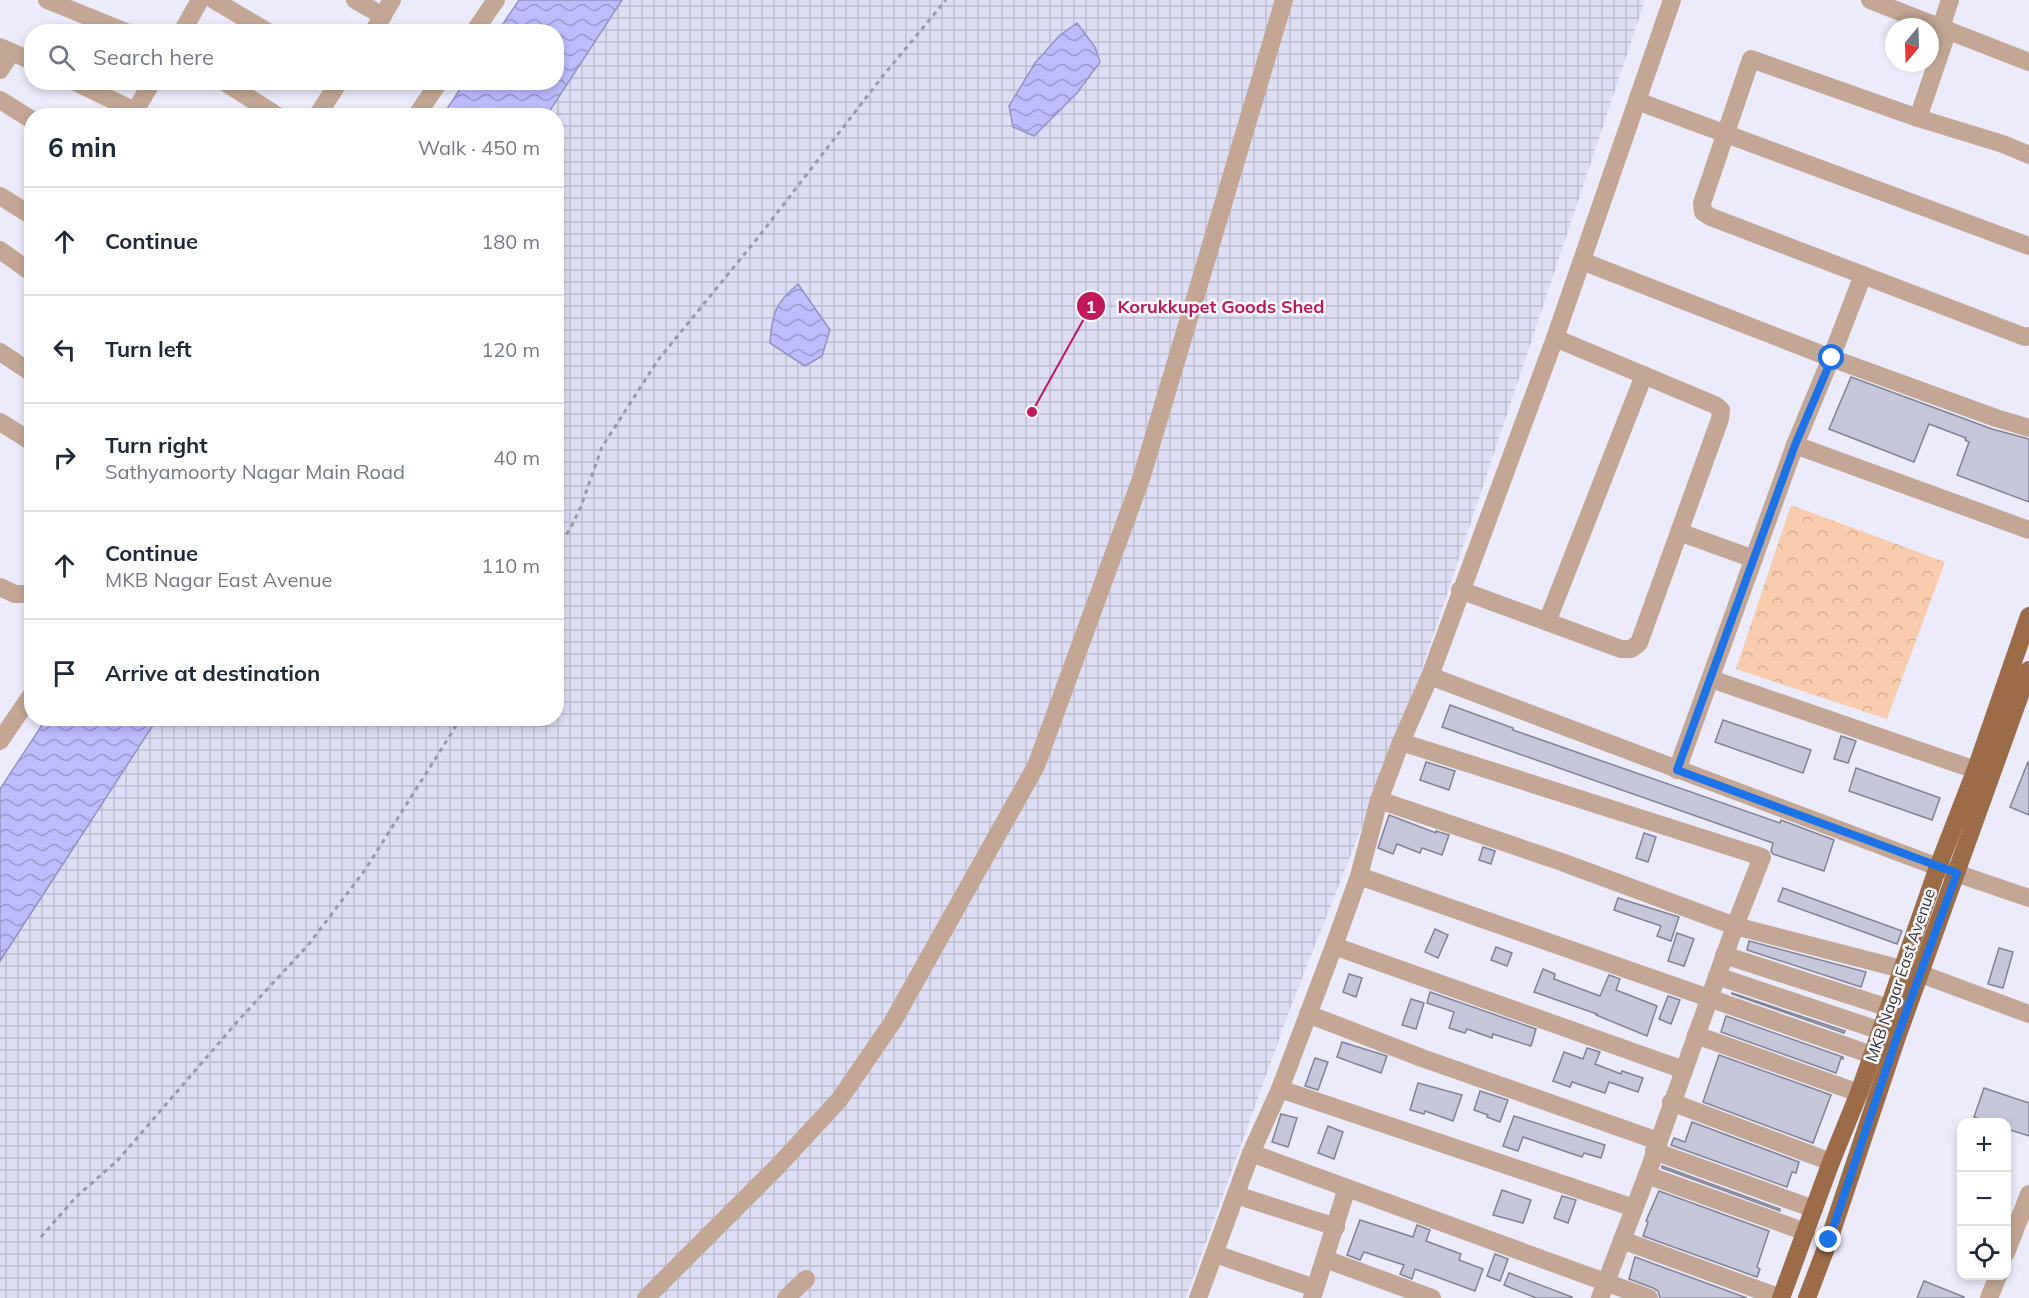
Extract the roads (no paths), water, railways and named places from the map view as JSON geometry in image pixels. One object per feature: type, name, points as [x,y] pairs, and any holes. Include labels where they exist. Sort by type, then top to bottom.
[{"type":"main road","name":"MKB Nagar East Avenue","points":[[1807,1298],[1957,873],[2029,616]]},
{"type":"main road","points":[[1984,772],[2027,682]]},
{"type":"main road","name":"MKB Nagar East Avenue","points":[[1780,1298],[1859,1093],[1938,867],[1984,772]]},
{"type":"street","points":[[47,0],[106,24]]},
{"type":"street","points":[[186,24],[200,0]]},
{"type":"street","points":[[214,0],[254,24]]},
{"type":"street","points":[[355,0],[388,8],[378,24]]},
{"type":"street","points":[[479,24],[495,0]]},
{"type":"street","points":[[646,1298],[778,1166],[839,1100],[892,1023],[1036,766],[1141,479],[1284,0]]},
{"type":"street","points":[[1198,1298],[1251,1153],[1280,1089],[1334,946],[1359,876],[1379,800],[1430,676],[1555,338],[1672,0]]},
{"type":"street","points":[[1870,0],[1896,5],[1945,29],[2029,62]]},
{"type":"street","points":[[1918,118],[1945,29],[1950,0]]},
{"type":"street","points":[[0,70],[6,50],[24,58]]},
{"type":"street","points":[[2029,155],[2003,144],[1918,118],[1751,58],[1724,132],[1702,203],[1703,212],[1712,217],[2025,337],[2029,336]]},
{"type":"street","points":[[92,90],[129,108]]},
{"type":"street","points":[[141,108],[149,90]]},
{"type":"street","points":[[237,90],[265,108]]},
{"type":"street","points":[[321,108],[334,90]]},
{"type":"street","points":[[421,108],[434,90]]},
{"type":"street","points":[[0,100],[24,115]]},
{"type":"street","points":[[1637,101],[2029,246]]},
{"type":"street","points":[[0,196],[24,211]]},
{"type":"street","points":[[0,250],[24,267]]},
{"type":"street","points":[[1582,261],[1832,358],[2029,428]]},
{"type":"street","points":[[1677,770],[1795,445],[1832,358],[1863,275]]},
{"type":"street","points":[[1460,590],[1621,649],[1631,650],[1639,643],[1720,419],[1721,410],[1715,405],[1555,338]]},
{"type":"street","points":[[0,352],[24,368]]},
{"type":"street","points":[[1546,622],[1644,375]]},
{"type":"street","points":[[0,422],[24,437]]},
{"type":"street","points":[[1795,445],[2029,530]]},
{"type":"street","points":[[1679,532],[1754,559]]},
{"type":"street","points":[[0,587],[15,594],[24,594]]},
{"type":"street","points":[[1430,676],[1938,867],[2029,898]]},
{"type":"street","points":[[1711,679],[1984,772]]},
{"type":"street","points":[[0,741],[24,706]]},
{"type":"street","points":[[1401,742],[1762,857],[1734,926],[1647,1175],[1603,1290]]},
{"type":"street","points":[[1379,800],[1559,861],[1734,926],[1921,974],[2029,1014]]},
{"type":"street","points":[[1359,876],[1872,1055]]},
{"type":"street","points":[[1334,946],[1684,1070]]},
{"type":"street","points":[[1724,955],[1889,1008]]},
{"type":"street","points":[[1717,976],[1881,1031]]},
{"type":"street","points":[[1308,1014],[1656,1146],[1814,1209]]},
{"type":"street","points":[[1696,1035],[1859,1093]]},
{"type":"street","points":[[1280,1089],[1634,1208]]},
{"type":"street","points":[[1671,1102],[1831,1162]]},
{"type":"street","points":[[1251,1153],[1347,1188],[1603,1290],[1649,1298]]},
{"type":"street","points":[[1647,1175],[1806,1232]]},
{"type":"street","points":[[1215,1254],[1314,1293],[1347,1188]]},
{"type":"street","points":[[2011,1242],[2029,1194]]},
{"type":"street","points":[[1236,1195],[1336,1227]]},
{"type":"street","points":[[1622,1240],[1780,1298]]},
{"type":"street","points":[[1325,1259],[1432,1298]]},
{"type":"street","points":[[786,1298],[806,1279]]},
{"type":"street","points":[[1989,1298],[1996,1280]]},
{"type":"water","points":[[519,0],[622,0],[564,89],[564,24],[503,24]]},
{"type":"water","points":[[1077,23],[1095,47],[1100,62],[1077,93],[1034,136],[1013,127],[1009,106],[1035,63],[1059,36]]},
{"type":"water","points":[[459,90],[563,90],[552,108],[448,108]]},
{"type":"water","points":[[798,284],[830,330],[822,356],[805,366],[770,343],[776,310],[784,297]]},
{"type":"water","points":[[41,726],[152,726],[0,961],[0,789]]},
{"type":"place","name":"Korukkupet Goods Shed","points":[[1032,412]]}]
